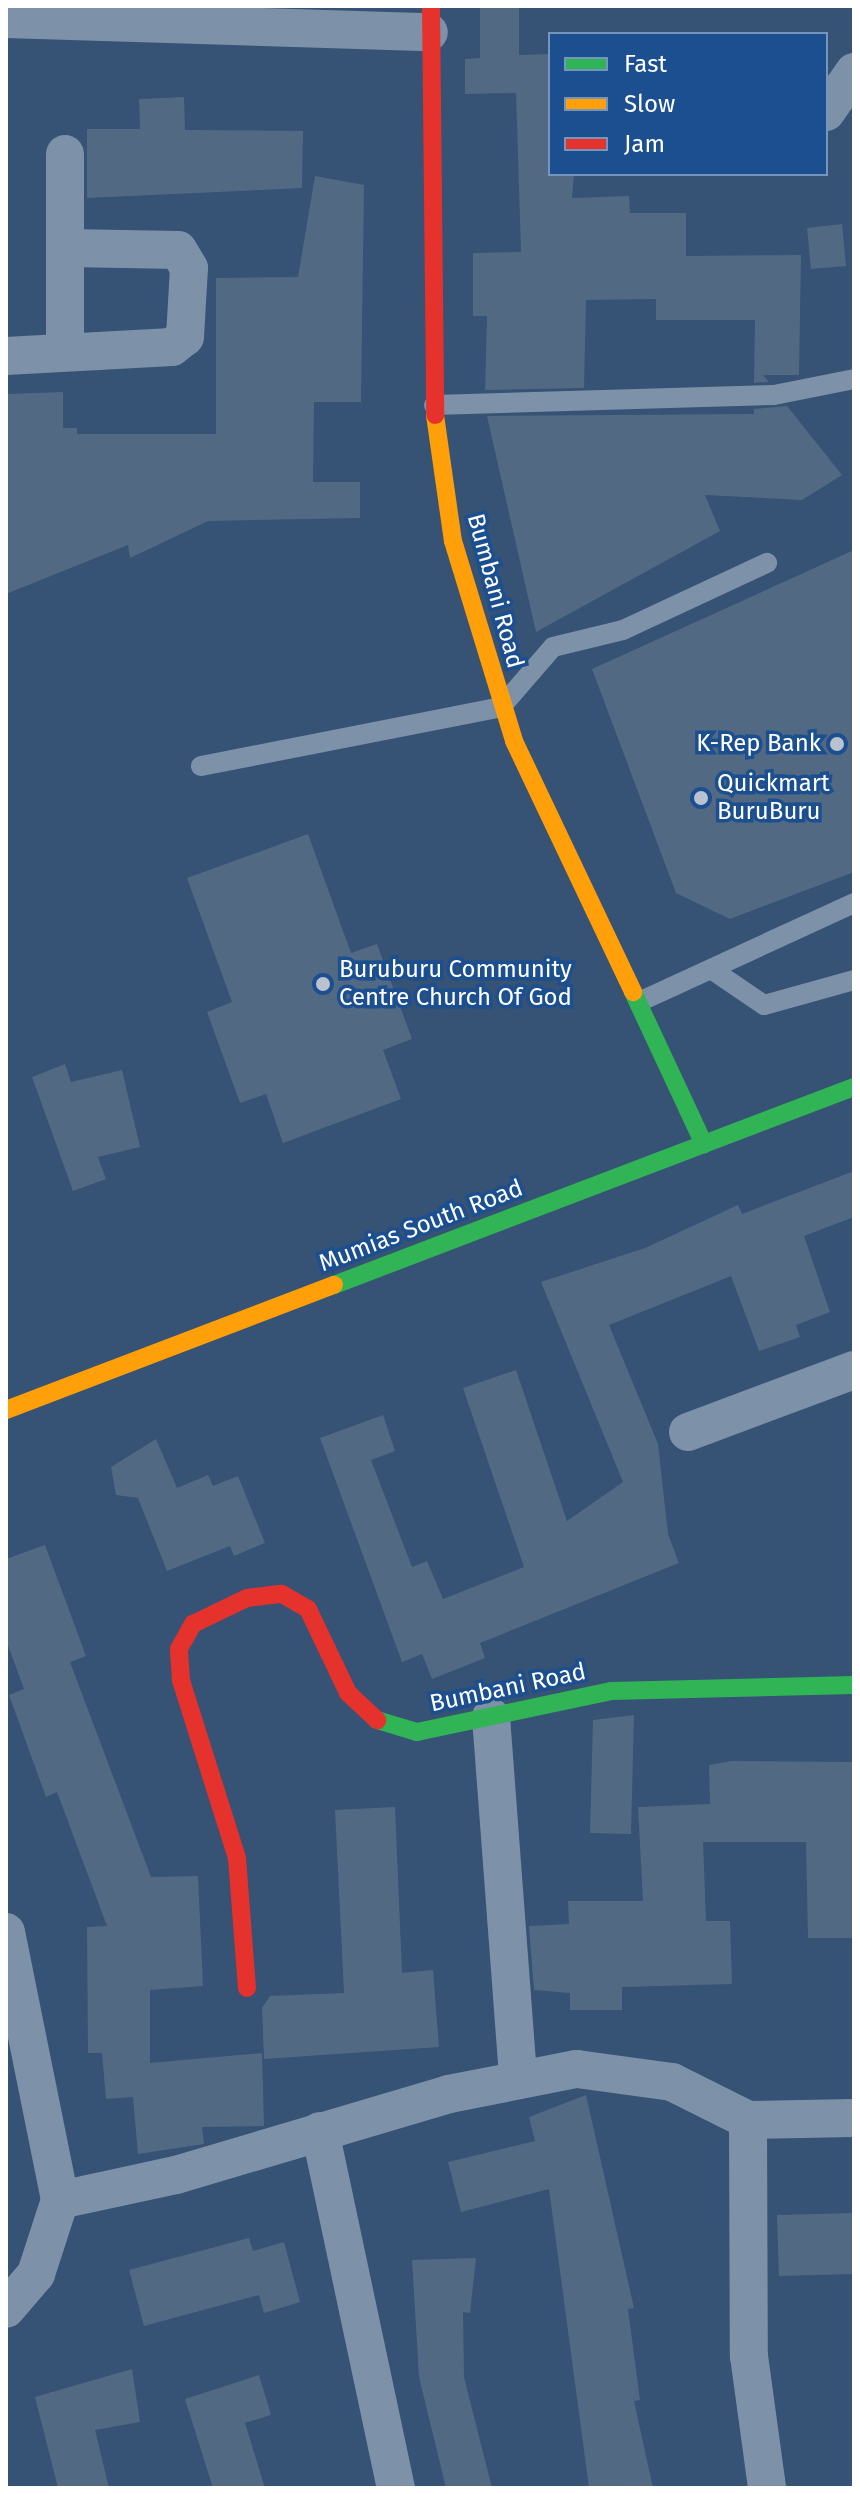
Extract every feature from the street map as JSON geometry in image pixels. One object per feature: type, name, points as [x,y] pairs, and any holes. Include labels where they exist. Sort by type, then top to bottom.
[{"type":"street","points":[[6,19],[430,19]]},
{"type":"street","name":"Bumbani Road","points":[[430,19],[434,405],[453,541],[501,707],[641,1001],[704,1144]]},
{"type":"street","points":[[828,109],[854,72]]},
{"type":"street","points":[[65,154],[65,352]]},
{"type":"street","points":[[6,356],[172,347],[189,322],[189,268],[178,250],[67,248]]},
{"type":"street","name":"Mumias South Road","points":[[6,1410],[854,1087]]},
{"type":"street","points":[[688,1432],[854,1370]]},
{"type":"street","name":"Bumbani Road","points":[[247,1988],[237,1858],[181,1680],[179,1649],[193,1624],[247,1598],[282,1594],[308,1609],[348,1693],[373,1719],[417,1732],[611,1691],[854,1685]]},
{"type":"street","points":[[491,1717],[518,2077]]},
{"type":"street","points":[[6,1932],[60,2200],[36,2274],[6,2309]]},
{"type":"street","points":[[60,2200],[518,2077],[577,2069],[672,2082],[748,2120],[854,2118]]},
{"type":"street","points":[[748,2120],[749,2356],[767,2488]]},
{"type":"street","points":[[320,2131],[396,2488]]},
{"type":"lane","points":[[434,405],[774,395],[854,379]]},
{"type":"lane","points":[[201,766],[501,707],[553,647],[623,630],[767,563]]},
{"type":"lane","points":[[641,1001],[854,903]]},
{"type":"lane","points":[[711,969],[764,1005],[854,980]]},
{"type":"building","points":[[480,6],[519,6],[519,55],[548,54],[548,176],[574,176],[572,198],[629,196],[630,213],[686,213],[686,256],[801,255],[799,375],[763,375],[769,382],[754,383],[755,320],[656,320],[656,299],[586,300],[584,388],[485,390],[487,316],[473,316],[473,253],[521,252],[516,93],[465,94],[465,59],[480,58]]},
{"type":"building","points":[[184,97],[185,130],[303,131],[302,188],[87,198],[87,129],[140,129],[139,99]]},
{"type":"building","points":[[315,176],[364,185],[361,402],[314,402],[313,482],[360,482],[360,518],[208,521],[130,558],[128,545],[6,594],[6,394],[63,392],[63,428],[77,428],[77,434],[216,434],[216,278],[298,277]]},
{"type":"building","points":[[842,224],[846,266],[811,269],[807,228]]},
{"type":"building","points":[[787,406],[842,475],[802,500],[705,495],[720,531],[536,632],[487,416],[754,414],[754,409]]},
{"type":"building","points":[[854,550],[854,872],[730,919],[676,893],[592,669]]},
{"type":"building","points":[[308,834],[351,953],[377,944],[412,1039],[383,1050],[401,1099],[283,1143],[266,1094],[240,1103],[207,1012],[232,1002],[187,878]]},
{"type":"building","points":[[65,1064],[71,1082],[122,1070],[140,1147],[98,1157],[106,1179],[73,1191],[32,1077]]},
{"type":"building","points":[[854,1171],[854,1217],[804,1236],[830,1312],[796,1325],[800,1337],[759,1351],[731,1276],[609,1325],[658,1444],[668,1534],[679,1563],[480,1643],[485,1658],[432,1679],[422,1654],[402,1662],[320,1438],[383,1415],[395,1451],[371,1460],[412,1567],[427,1561],[443,1599],[524,1567],[463,1388],[516,1370],[567,1521],[623,1482],[541,1282],[645,1248],[738,1205],[742,1214]]},
{"type":"building","points":[[156,1439],[177,1488],[208,1475],[213,1486],[238,1476],[265,1543],[234,1556],[230,1546],[167,1571],[138,1498],[116,1495],[111,1467]]},
{"type":"building","points":[[45,1545],[86,1656],[70,1662],[151,1877],[198,1876],[203,1986],[150,1990],[150,2063],[262,2053],[264,2126],[202,2127],[204,2144],[138,2154],[133,2097],[106,2099],[102,2053],[88,2053],[87,1927],[107,1926],[57,1792],[46,1797],[9,1695],[24,1689],[6,1640],[6,1559]]},
{"type":"building","points":[[634,1715],[631,1834],[590,1833],[593,1720]]},
{"type":"building","points":[[731,1761],[854,1762],[854,1938],[808,1938],[806,1842],[703,1842],[706,1921],[730,1921],[732,1984],[622,1987],[622,2010],[570,2010],[570,1993],[534,1990],[529,1926],[569,1924],[568,1901],[643,1901],[638,1807],[710,1804],[709,1765]]},
{"type":"building","points":[[395,1807],[402,1973],[433,1970],[439,2047],[264,2059],[262,2008],[270,1996],[344,1993],[335,1810]]},
{"type":"building","points":[[586,2095],[634,2308],[628,2309],[640,2400],[634,2401],[653,2488],[589,2488],[549,2189],[461,2212],[448,2162],[535,2141],[529,2117]]},
{"type":"building","points":[[854,2213],[854,2274],[779,2276],[777,2215]]},
{"type":"building","points":[[249,2238],[253,2251],[284,2242],[300,2302],[264,2313],[259,2295],[144,2326],[129,2270]]},
{"type":"building","points":[[476,2258],[470,2313],[463,2312],[464,2377],[492,2488],[446,2488],[419,2377],[412,2260]]},
{"type":"building","points":[[132,2369],[140,2422],[95,2430],[109,2488],[58,2488],[35,2397]]},
{"type":"building","points":[[259,2375],[271,2415],[245,2423],[265,2488],[213,2488],[185,2399]]},
{"type":"traffic: fast","points":[[633,992],[704,1144]]},
{"type":"traffic: fast","points":[[334,1285],[854,1087]]},
{"type":"traffic: fast","points":[[377,1720],[417,1732],[611,1691],[854,1685]]},
{"type":"traffic: slow","points":[[435,415],[453,541],[514,741],[633,992]]},
{"type":"traffic: slow","points":[[6,1410],[334,1285]]},
{"type":"traffic: jam","points":[[431,6],[435,415]]},
{"type":"traffic: jam","points":[[247,1988],[237,1858],[181,1680],[179,1649],[193,1624],[247,1598],[282,1594],[308,1609],[348,1693],[377,1720]]},
{"type":"place","name":"K-Rep Bank","points":[[837,744]]},
{"type":"place","name":"Quickmart BuruBuru","points":[[701,798]]},
{"type":"place","name":"Buruburu Community Centre Church Of God","points":[[323,984]]}]
